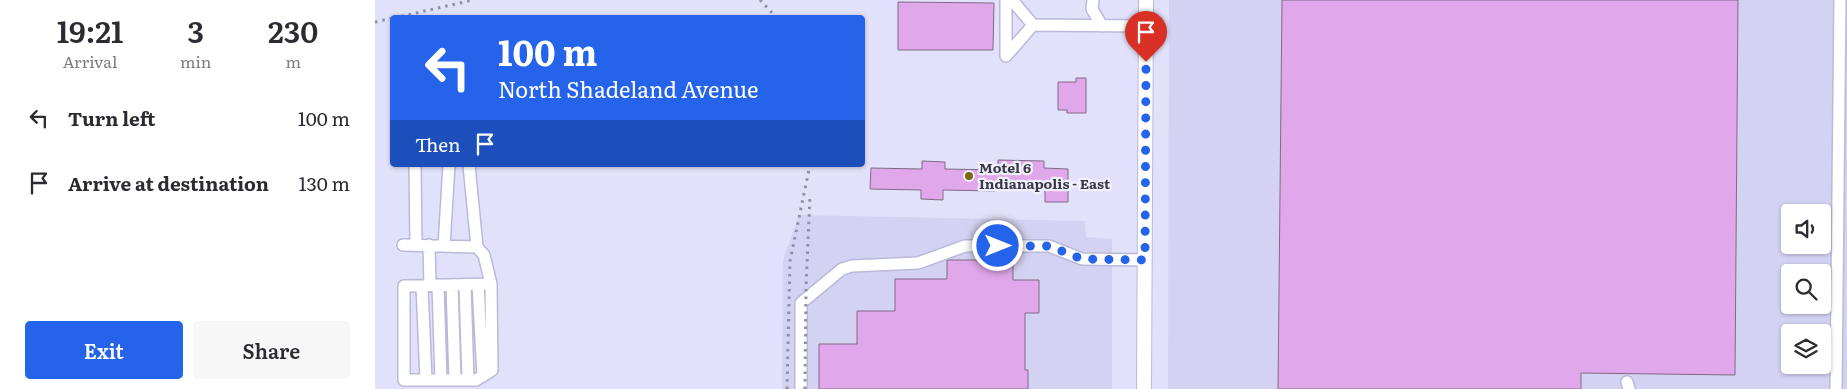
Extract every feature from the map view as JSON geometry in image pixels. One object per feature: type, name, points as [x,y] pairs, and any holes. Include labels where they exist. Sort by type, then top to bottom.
[{"type":"main road","points":[[1144,389],[1146,0]]},
{"type":"lane","points":[[1006,0],[1006,56],[1033,25]]},
{"type":"lane","points":[[1012,0],[1033,25],[1146,26]]},
{"type":"lane","points":[[1093,0],[1093,9],[1102,26]]},
{"type":"lane","points":[[1836,389],[1842,366],[1843,46],[1840,0]]},
{"type":"lane","points":[[415,167],[416,245]]},
{"type":"lane","points":[[444,246],[449,167]]},
{"type":"lane","points":[[469,167],[477,247],[484,254],[491,284],[493,370],[476,381],[426,380],[403,384],[404,286],[491,284]]},
{"type":"lane","points":[[403,245],[477,247]]},
{"type":"lane","points":[[426,380],[430,285],[429,246]]},
{"type":"lane","points":[[801,389],[801,303],[842,269],[852,266],[918,263],[965,246],[1049,246],[1082,259],[1145,260]]},
{"type":"lane","points":[[430,285],[441,380]]},
{"type":"lane","points":[[452,285],[455,380]]},
{"type":"lane","points":[[465,285],[476,381]]},
{"type":"lane","points":[[476,381],[478,285]]},
{"type":"shaded area","points":[[1169,0],[1847,0],[1847,389],[1168,389]]},
{"type":"shaded area","points":[[799,215],[1085,221],[1086,237],[1112,239],[1112,389],[782,389],[783,260]]},
{"type":"building","points":[[1282,0],[1738,0],[1735,375],[1581,373],[1581,389],[1278,389]]},
{"type":"building","points":[[898,2],[994,3],[993,50],[898,50]]},
{"type":"building","points":[[1076,78],[1086,78],[1086,113],[1067,113],[1067,110],[1058,110],[1058,82],[1076,82]]},
{"type":"building","name":"Motel 6 Indianapolis - East","points":[[998,160],[1044,161],[1044,168],[1068,169],[1068,202],[1045,202],[1045,184],[996,183],[995,191],[943,190],[943,200],[921,199],[921,190],[870,189],[871,168],[922,169],[922,161],[945,162],[945,169],[998,170]]},
{"type":"building","points":[[947,260],[1001,260],[1001,262],[1013,262],[1013,280],[1039,280],[1039,313],[1025,313],[1025,370],[1028,370],[1028,389],[819,389],[819,344],[857,344],[857,311],[895,311],[895,279],[947,279]]},
{"type":"railway","points":[[407,15],[473,0]]},
{"type":"railway","points":[[760,0],[774,15]]},
{"type":"railway","points":[[375,22],[390,19]]},
{"type":"railway","points":[[787,389],[790,261],[810,167]]},
{"type":"railway","points":[[805,389],[806,287],[810,195]]},
{"type":"place","name":"Motel 6 Indianapolis - East","points":[[969,176]]},
{"type":"route","points":[[998,246],[1049,246],[1082,259],[1145,260],[1146,62]]}]
